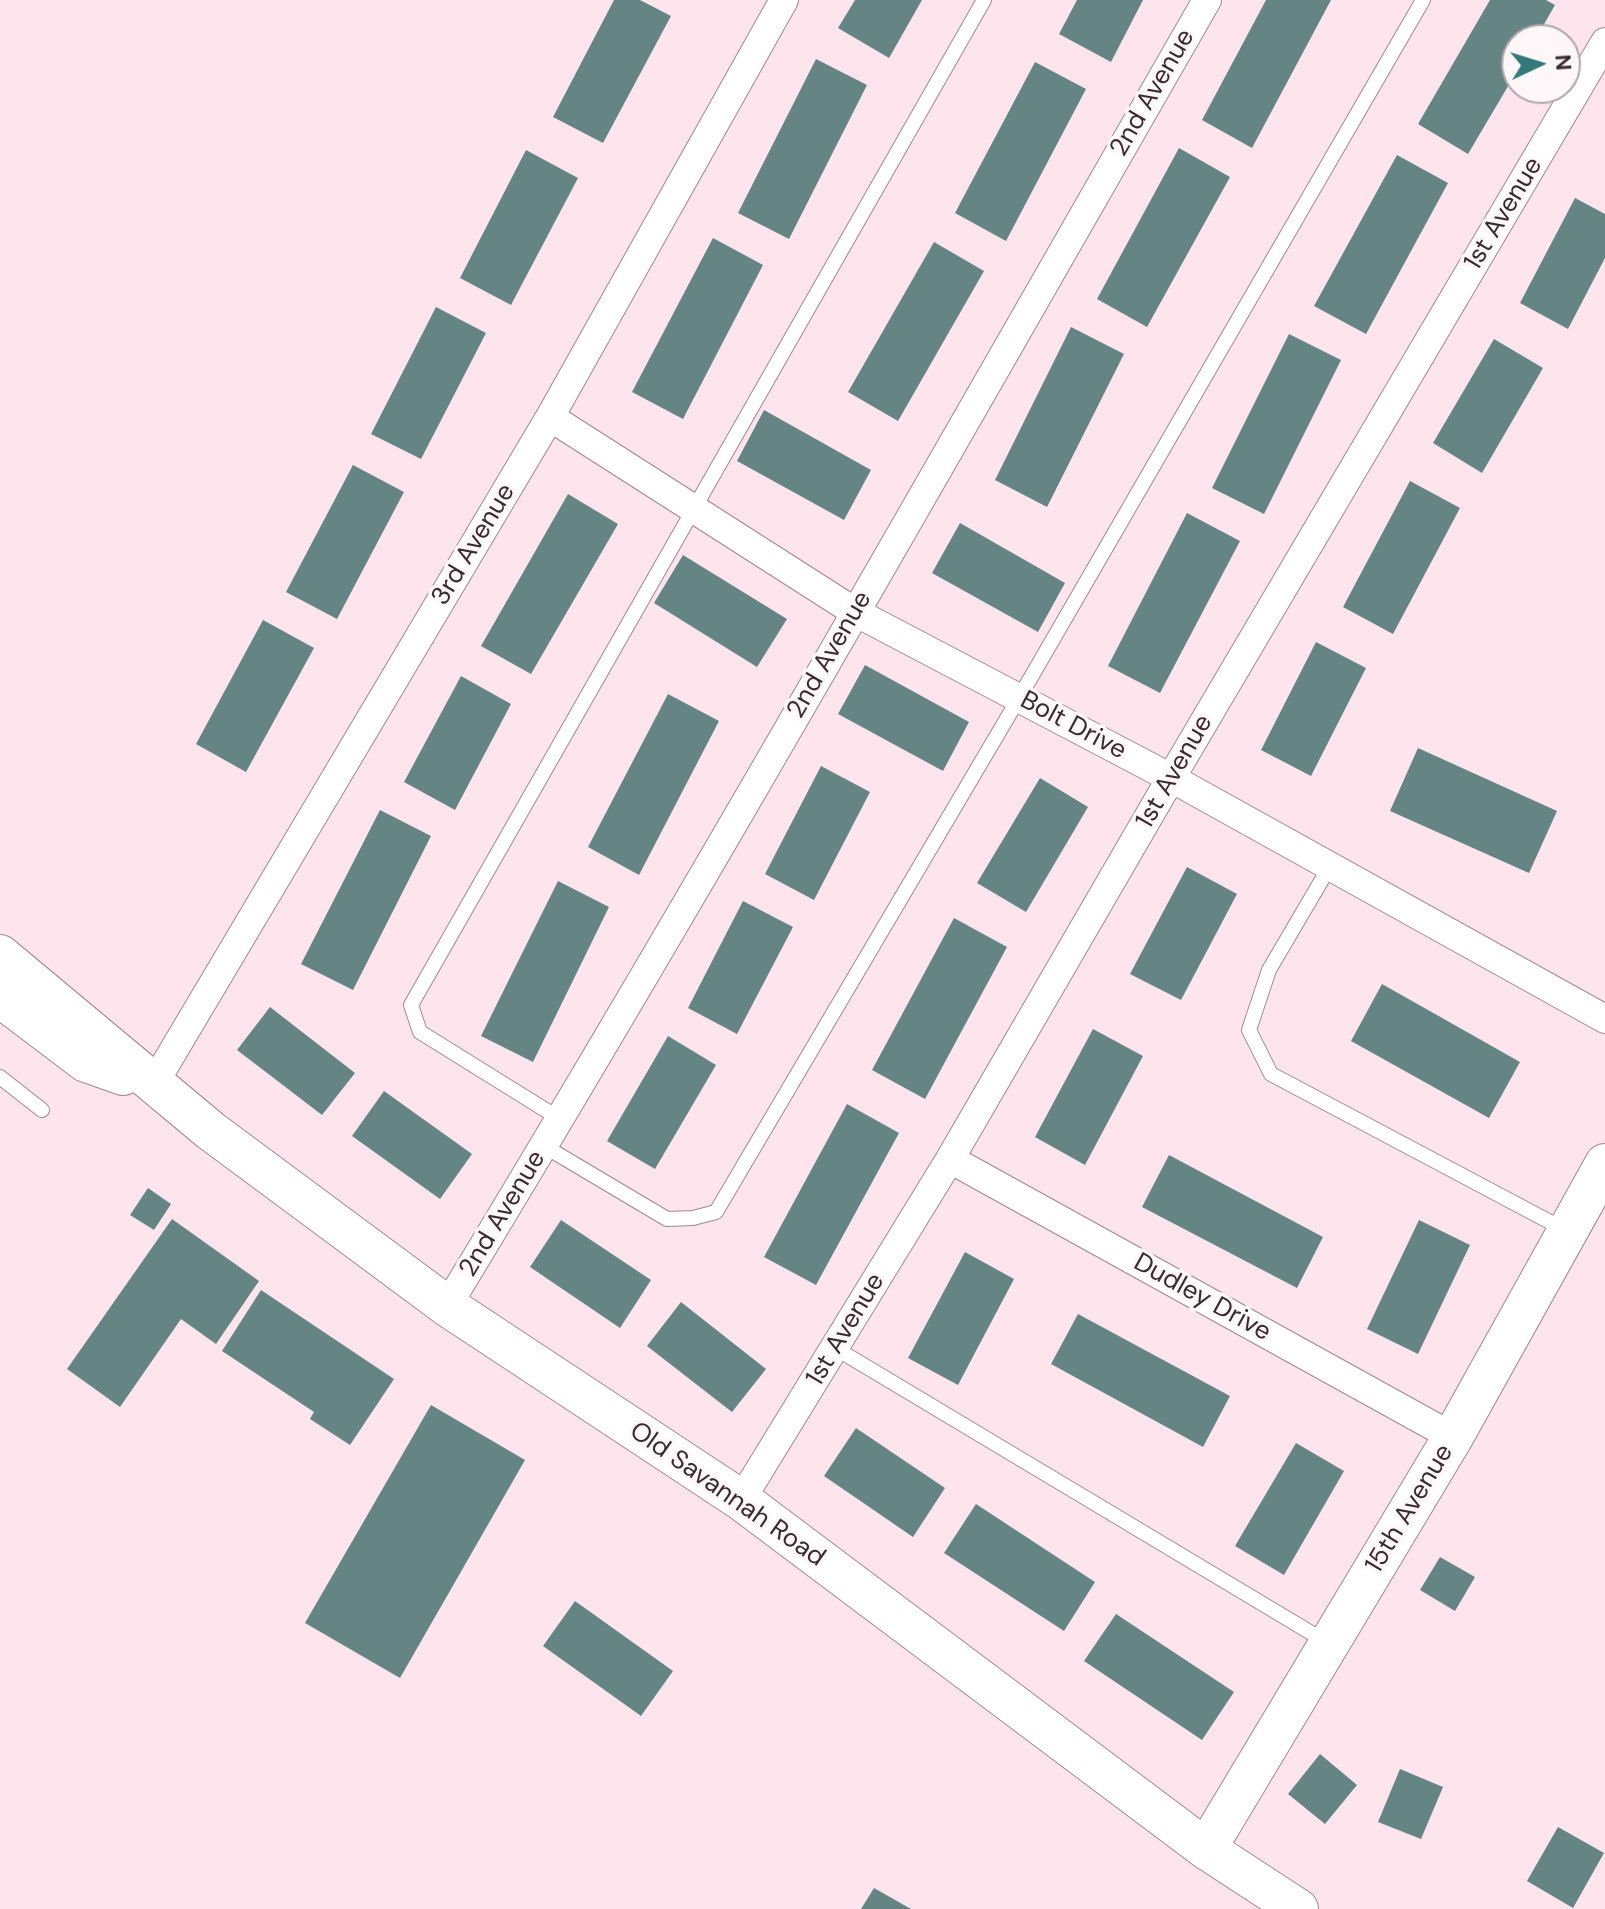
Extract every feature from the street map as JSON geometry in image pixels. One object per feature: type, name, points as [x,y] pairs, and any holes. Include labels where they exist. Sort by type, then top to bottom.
[{"type":"street","name":"3rd Avenue","points":[[153,1085],[550,417],[784,0]]},
{"type":"street","name":"2nd Avenue","points":[[447,1306],[560,1119],[1207,0]]},
{"type":"street","name":"1st Avenue","points":[[741,1500],[950,1159],[1605,42]]},
{"type":"street","name":"Bolt Drive","points":[[550,417],[855,612],[1171,778],[1605,1019]]},
{"type":"street","name":"Old Savannah Road","points":[[0,955],[211,1131],[447,1306],[741,1500],[1206,1849],[1298,1909]]},
{"type":"street","name":"Old Savannah Road","points":[[0,997],[86,1062],[153,1085]]},
{"type":"street","name":"Dudley Drive","points":[[950,1159],[1453,1437]]},
{"type":"street","name":"15th Avenue","points":[[1206,1849],[1453,1437],[1605,1164]]},
{"type":"lane","points":[[560,1119],[420,1032],[411,1005],[984,0]]},
{"type":"lane","points":[[544,1146],[667,1219],[693,1218],[716,1212],[1019,698],[1423,0]]},
{"type":"lane","points":[[1330,866],[1269,970],[1249,1030],[1271,1074],[1567,1231]]},
{"type":"lane","points":[[0,1077],[42,1110]]},
{"type":"lane","points":[[835,1348],[1329,1643]]},
{"type":"building","points":[[614,0],[640,0],[671,16],[603,143],[553,117]]},
{"type":"building","points":[[855,0],[922,0],[889,58],[838,28]]},
{"type":"building","points":[[1077,0],[1143,0],[1111,62],[1059,34]]},
{"type":"building","points":[[1266,0],[1331,0],[1252,148],[1202,120]]},
{"type":"building","points":[[1490,0],[1546,0],[1555,5],[1544,24],[1501,24],[1501,98],[1468,154],[1418,124]]},
{"type":"building","points":[[816,59],[867,85],[789,239],[738,213]]},
{"type":"building","points":[[1035,62],[1086,89],[1006,241],[955,213]]},
{"type":"building","points":[[1179,148],[1230,177],[1147,327],[1097,299]]},
{"type":"building","points":[[526,150],[578,178],[511,305],[460,278]]},
{"type":"building","points":[[1397,155],[1448,183],[1366,334],[1314,306]]},
{"type":"building","points":[[1575,198],[1605,214],[1605,258],[1568,329],[1520,303]]},
{"type":"building","points":[[713,238],[763,265],[683,419],[632,392]]},
{"type":"building","points":[[934,242],[984,271],[898,421],[848,392]]},
{"type":"building","points":[[436,307],[486,333],[421,459],[371,434]]},
{"type":"building","points":[[1071,327],[1124,354],[1047,507],[995,480]]},
{"type":"building","points":[[1289,334],[1341,360],[1264,514],[1212,488]]},
{"type":"building","points":[[1494,339],[1543,368],[1482,473],[1433,443]]},
{"type":"building","points":[[764,410],[871,470],[844,520],[737,461]]},
{"type":"building","points":[[353,465],[404,492],[337,619],[286,592]]},
{"type":"building","points":[[1410,481],[1460,508],[1393,634],[1343,607]]},
{"type":"building","points":[[568,494],[618,524],[531,674],[481,646]]},
{"type":"building","points":[[1187,513],[1240,541],[1160,693],[1108,666]]},
{"type":"building","points":[[960,523],[1065,583],[1038,632],[932,573]]},
{"type":"building","points":[[683,555],[787,619],[757,667],[654,603]]},
{"type":"building","points":[[263,620],[314,648],[246,772],[196,744]]},
{"type":"building","points":[[1316,642],[1366,668],[1311,776],[1261,750]]},
{"type":"building","points":[[865,665],[969,722],[943,771],[838,714]]},
{"type":"building","points":[[461,676],[511,704],[455,810],[404,782]]},
{"type":"building","points":[[668,694],[719,721],[639,875],[588,847]]},
{"type":"building","points":[[1418,748],[1557,811],[1529,873],[1390,811]]},
{"type":"building","points":[[821,766],[870,792],[814,900],[765,874]]},
{"type":"building","points":[[1040,778],[1088,807],[1026,912],[977,883]]},
{"type":"building","points":[[380,810],[431,836],[353,990],[301,964]]},
{"type":"building","points":[[1187,867],[1237,894],[1181,1000],[1130,974]]},
{"type":"building","points":[[558,881],[609,907],[533,1062],[481,1036]]},
{"type":"building","points":[[743,901],[793,927],[737,1034],[688,1008]]},
{"type":"building","points":[[954,918],[1007,947],[925,1099],[872,1070]]},
{"type":"building","points":[[1382,984],[1520,1062],[1489,1118],[1351,1041]]},
{"type":"building","points":[[270,1007],[355,1073],[322,1115],[237,1050]]},
{"type":"building","points":[[1093,1029],[1143,1056],[1085,1165],[1035,1137]]},
{"type":"building","points":[[668,1036],[716,1065],[655,1169],[607,1141]]},
{"type":"building","points":[[384,1091],[472,1154],[440,1199],[352,1136]]},
{"type":"building","points":[[847,1104],[899,1133],[816,1285],[764,1257]]},
{"type":"building","points":[[1169,1155],[1323,1237],[1297,1288],[1142,1207]]},
{"type":"building","points":[[148,1188],[171,1204],[154,1230],[130,1215]]},
{"type":"building","points":[[172,1219],[259,1281],[216,1344],[181,1319],[120,1407],[67,1369]]},
{"type":"building","points":[[561,1220],[651,1280],[620,1328],[530,1267]]},
{"type":"building","points":[[1419,1220],[1470,1245],[1418,1354],[1367,1329]]},
{"type":"building","points":[[965,1252],[1014,1279],[958,1385],[908,1358]]},
{"type":"building","points":[[261,1290],[394,1379],[350,1445],[310,1419],[314,1412],[222,1351]]},
{"type":"building","points":[[681,1302],[766,1369],[732,1412],[647,1346]]},
{"type":"building","points":[[1078,1314],[1230,1396],[1203,1447],[1051,1364]]},
{"type":"building","points":[[431,1405],[525,1460],[400,1678],[305,1623]]},
{"type":"building","points":[[856,1428],[945,1488],[913,1537],[824,1476]]},
{"type":"building","points":[[1296,1443],[1344,1471],[1284,1575],[1235,1546]]},
{"type":"building","points":[[976,1504],[1095,1582],[1064,1631],[944,1553]]},
{"type":"building","points":[[1440,1557],[1475,1577],[1455,1611],[1420,1590]]},
{"type":"building","points":[[575,1601],[673,1671],[641,1716],[543,1646]]},
{"type":"building","points":[[1116,1614],[1234,1692],[1202,1740],[1084,1661]]},
{"type":"building","points":[[1320,1754],[1357,1785],[1325,1824],[1288,1794]]},
{"type":"building","points":[[1400,1769],[1443,1787],[1421,1839],[1378,1822]]},
{"type":"building","points":[[1558,1827],[1604,1853],[1573,1908],[1527,1881]]},
{"type":"building","points":[[874,1888],[911,1909],[861,1909]]}]
